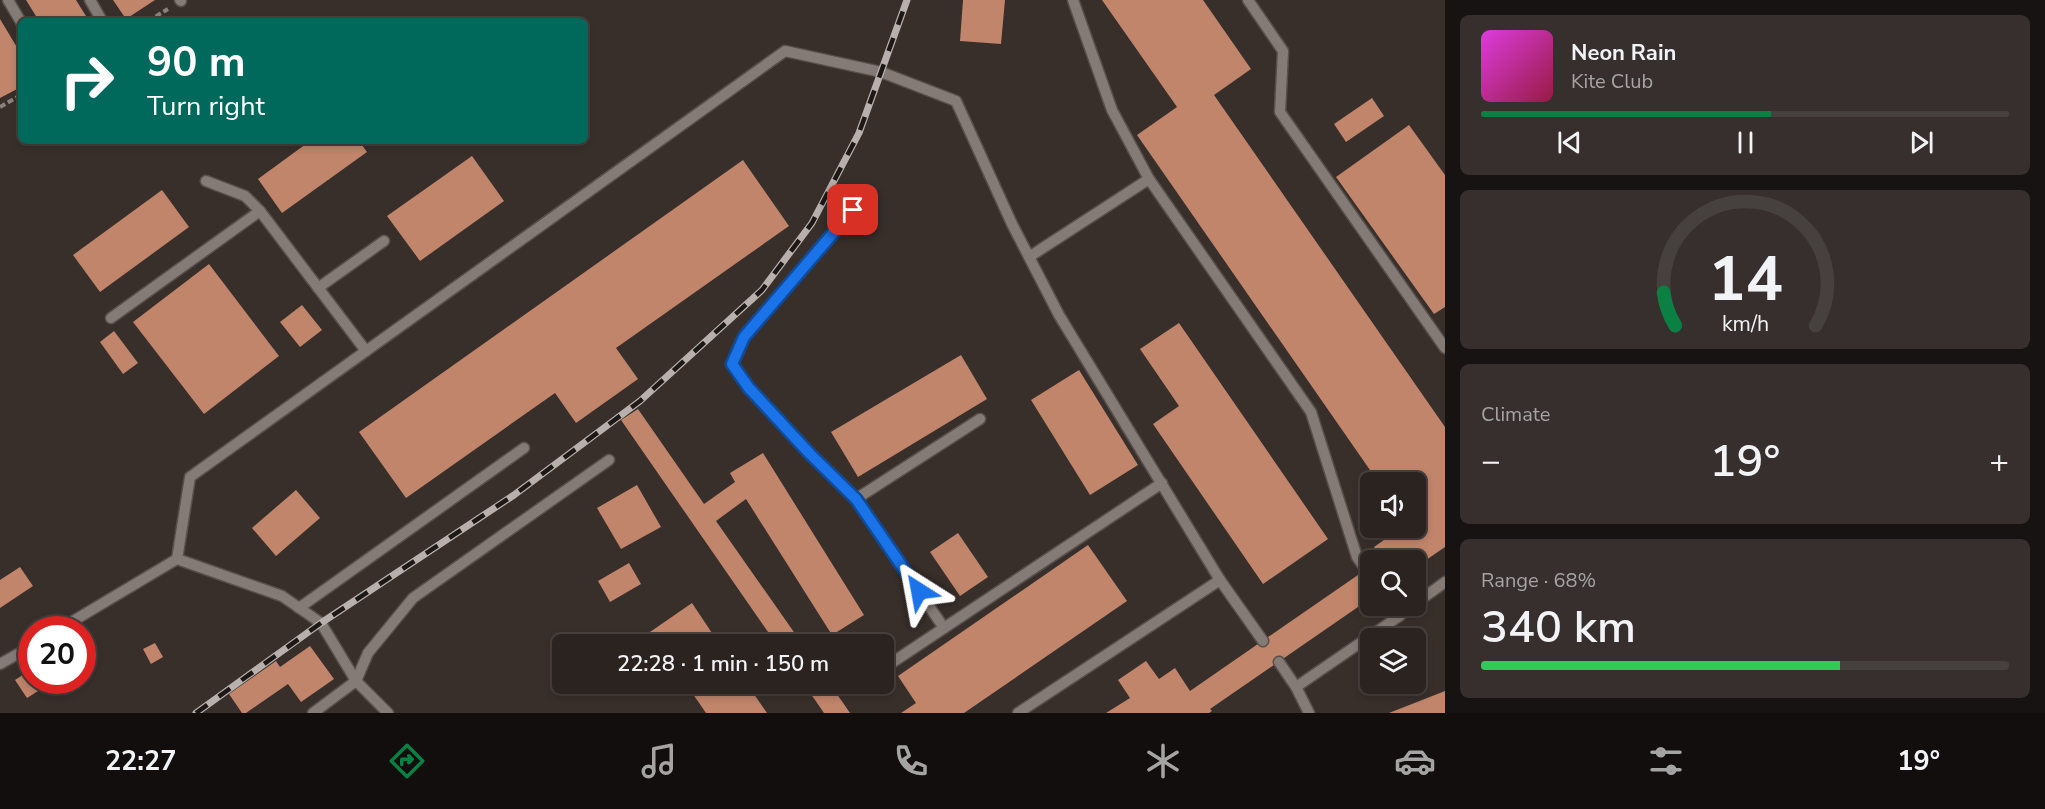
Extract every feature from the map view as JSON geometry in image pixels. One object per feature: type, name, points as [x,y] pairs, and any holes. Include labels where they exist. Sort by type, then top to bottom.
[{"type":"lane","points":[[8,0],[19,18]]},
{"type":"lane","points":[[90,0],[100,18]]},
{"type":"lane","points":[[1073,0],[1112,110],[1149,179],[1311,412],[1360,561]]},
{"type":"lane","points":[[1248,0],[1283,51],[1280,112],[1445,348]]},
{"type":"lane","points":[[177,559],[190,477],[785,51],[881,72],[956,100],[1012,224],[1059,315],[1220,580],[1263,641]]},
{"type":"lane","points":[[1029,257],[1149,179]]},
{"type":"lane","points":[[206,180],[245,196],[260,210],[366,351]]},
{"type":"lane","points":[[868,192],[744,337],[732,364],[749,388],[810,454],[856,499],[944,628]]},
{"type":"lane","points":[[111,318],[260,210]]},
{"type":"lane","points":[[318,288],[384,241]]},
{"type":"lane","points":[[856,499],[980,419]]},
{"type":"lane","points":[[299,608],[524,448]]},
{"type":"lane","points":[[312,713],[356,681],[368,653],[413,598],[609,460]]},
{"type":"lane","points":[[894,661],[1162,483]]},
{"type":"lane","points":[[177,559],[282,596],[321,622],[356,681],[388,713]]},
{"type":"lane","points":[[81,616],[177,559]]},
{"type":"lane","points":[[1018,713],[1220,580]]},
{"type":"lane","points":[[1426,596],[1445,582]]},
{"type":"lane","points":[[1296,687],[1398,616]]},
{"type":"lane","points":[[0,664],[18,654]]},
{"type":"lane","points":[[1279,662],[1296,687],[1309,713]]},
{"type":"path","points":[[0,107],[18,97]]},
{"type":"building","points":[[26,0],[76,0],[87,18],[37,18]]},
{"type":"building","points":[[113,0],[155,0],[128,18]]},
{"type":"building","points":[[963,0],[1005,0],[1001,44],[960,41]]},
{"type":"building","points":[[1102,0],[1203,0],[1251,69],[1214,95],[1445,427],[1445,547],[1426,560],[1426,550],[1376,550],[1374,547],[1387,538],[1426,538],[1426,472],[1371,472],[1137,135],[1177,107]]},
{"type":"building","points":[[0,19],[18,49],[18,89],[0,98]]},
{"type":"building","points":[[1372,98],[1384,116],[1346,142],[1334,124]]},
{"type":"building","points":[[1409,125],[1445,175],[1445,307],[1434,314],[1336,177]]},
{"type":"building","points":[[306,144],[361,144],[367,152],[282,213],[258,179]]},
{"type":"building","points":[[472,156],[504,201],[420,261],[387,216]]},
{"type":"building","points":[[743,160],[789,226],[616,348],[638,379],[576,423],[555,393],[406,498],[359,432]]},
{"type":"building","points":[[162,190],[189,227],[100,292],[73,255]]},
{"type":"building","points":[[209,264],[279,356],[204,414],[133,322]]},
{"type":"building","points":[[302,305],[322,330],[300,347],[280,322]]},
{"type":"building","points":[[1179,323],[1328,539],[1263,584],[1153,424],[1179,406],[1140,349]]},
{"type":"building","points":[[114,331],[138,363],[123,374],[100,342]]},
{"type":"building","points":[[961,355],[987,399],[858,477],[831,432]]},
{"type":"building","points":[[1079,370],[1138,465],[1090,495],[1031,400]]},
{"type":"building","points":[[638,409],[704,504],[735,482],[730,473],[763,453],[864,615],[831,634],[746,499],[716,521],[795,634],[769,634],[621,420]]},
{"type":"building","points":[[637,485],[661,527],[621,549],[597,508]]},
{"type":"building","points":[[296,490],[320,518],[276,556],[252,528]]},
{"type":"building","points":[[958,533],[988,577],[960,596],[930,552]]},
{"type":"building","points":[[1088,545],[1127,601],[964,713],[901,713],[916,703],[898,676]]},
{"type":"building","points":[[629,563],[641,584],[610,602],[598,581]]},
{"type":"building","points":[[20,567],[33,586],[0,608],[0,580]]},
{"type":"building","points":[[1360,574],[1360,606],[1210,709],[1212,711],[1209,713],[1106,713],[1130,698],[1118,680],[1146,661],[1159,679],[1175,668],[1190,691]]},
{"type":"building","points":[[692,603],[713,634],[651,634],[650,632]]},
{"type":"building","points":[[155,643],[163,657],[151,664],[143,649]]},
{"type":"building","points":[[310,646],[334,679],[301,702],[288,684],[246,713],[242,713],[229,694],[276,661],[280,667]]},
{"type":"building","points":[[1445,691],[1445,713],[1389,713]]},
{"type":"building","points":[[693,694],[754,694],[767,713],[706,713]]},
{"type":"building","points":[[811,694],[837,694],[850,713],[824,713]]},
{"type":"railway","points":[[196,713],[321,623],[514,495],[640,401],[762,290],[812,223],[859,133],[907,0]]},
{"type":"route","points":[[853,210],[744,337],[732,364],[749,388],[810,454],[856,499],[919,591]]}]
